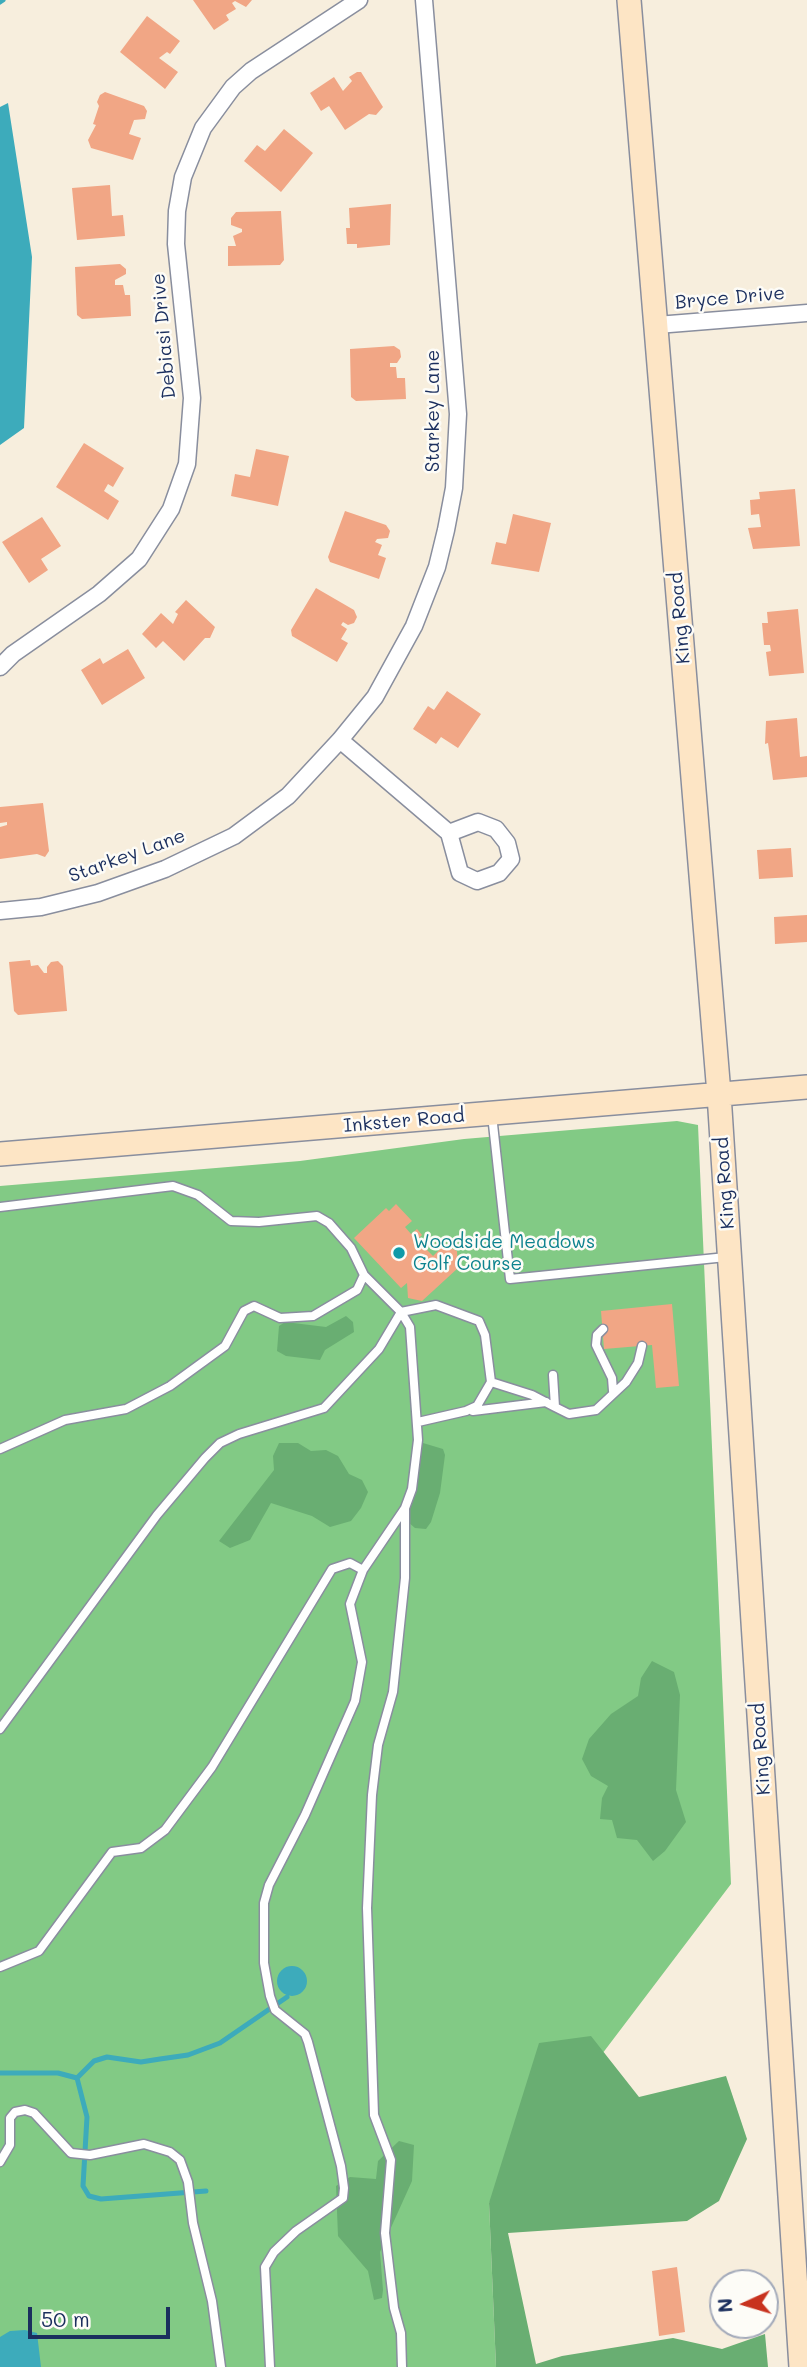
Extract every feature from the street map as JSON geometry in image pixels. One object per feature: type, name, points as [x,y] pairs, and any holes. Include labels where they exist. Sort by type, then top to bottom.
[{"type":"street","name":"Debiasi Drive","points":[[0,667],[13,654],[99,594],[139,559],[171,509],[187,464],[192,398],[176,244],[177,211],[183,177],[203,128],[233,87],[251,71],[359,0]]},
{"type":"street","name":"Starkey Lane","points":[[0,911],[41,907],[98,893],[165,869],[234,836],[288,796],[340,740],[375,697],[414,626],[437,567],[454,488],[457,376],[424,0]]},
{"type":"street","name":"King Road","points":[[629,0],[719,1094],[802,2367]]},
{"type":"street","name":"Bryce Drive","points":[[657,325],[807,313]]},
{"type":"street","points":[[340,740],[449,834]]},
{"type":"street","name":"Inkster Road","points":[[0,1154],[807,1087]]},
{"type":"lane","points":[[492,1113],[510,1279],[729,1256]]},
{"type":"lane","points":[[0,1207],[173,1186],[198,1195],[230,1220],[259,1222],[317,1216],[329,1223],[351,1248],[364,1275],[401,1312],[410,1327],[418,1422],[416,1469],[405,1508],[405,1578],[393,1692],[378,1745],[372,1795],[367,1908],[374,2115],[391,2160],[385,2233],[393,2297],[401,2333],[402,2367]]},
{"type":"lane","points":[[0,1449],[65,1420],[126,1409],[170,1386],[225,1346],[244,1311],[254,1306],[265,1312],[295,1319],[313,1316],[357,1290],[364,1275]]},
{"type":"lane","points":[[0,1729],[157,1515],[205,1458],[220,1443],[240,1434],[324,1408],[379,1349],[401,1312],[436,1304],[479,1321],[485,1335],[491,1381],[477,1406],[466,1411]]},
{"type":"lane","points":[[603,1329],[597,1335],[596,1345],[612,1378],[613,1391]]},
{"type":"lane","points":[[491,1381],[569,1413],[596,1410],[613,1391],[626,1382],[638,1363],[642,1346]]},
{"type":"lane","points":[[553,1375],[555,1407]]},
{"type":"lane","points":[[418,1422],[466,1411],[546,1402]]},
{"type":"lane","points":[[270,2367],[265,2267],[274,2252],[296,2231],[343,2197],[344,2188],[341,2166],[305,2034],[275,2010],[270,1996],[264,1963],[264,1903],[269,1885],[310,1805],[355,1701],[362,1662],[350,1604],[363,1570],[405,1508]]},
{"type":"lane","points":[[0,1967],[39,1951],[112,1852],[141,1848],[165,1830],[194,1794],[236,1731],[332,1569],[350,1563],[363,1570]]},
{"type":"lane","points":[[0,2162],[10,2145],[10,2118],[15,2112],[24,2110],[34,2112],[71,2153],[90,2155],[144,2144],[159,2147],[180,2160],[188,2182],[212,2301],[221,2367]]},
{"type":"green space","name":"Woodside Meadows Golf Course","points":[[677,1121],[698,1125],[731,1884],[489,2203],[496,2367],[0,2367],[0,1186],[300,1161],[464,1139]]},
{"type":"green space","points":[[346,1316],[353,1322],[354,1332],[325,1350],[320,1360],[286,1356],[277,1351],[279,1326],[285,1322],[326,1327]]},
{"type":"green space","points":[[279,1443],[298,1443],[311,1451],[326,1450],[338,1456],[349,1474],[362,1480],[368,1492],[361,1508],[351,1521],[330,1527],[312,1516],[271,1503],[250,1540],[230,1548],[219,1541],[274,1470],[273,1456]]},
{"type":"green space","points":[[423,1443],[443,1449],[445,1455],[440,1493],[431,1522],[426,1529],[415,1528],[408,1522]]},
{"type":"green space","points":[[652,1661],[674,1672],[680,1695],[676,1790],[686,1822],[665,1851],[653,1861],[637,1840],[617,1838],[612,1820],[600,1819],[602,1798],[608,1786],[591,1776],[582,1759],[589,1739],[611,1714],[638,1696],[641,1678]]},
{"type":"green space","points":[[591,2036],[639,2097],[726,2076],[747,2139],[719,2201],[687,2221],[508,2233],[536,2364],[562,2356],[673,2338],[722,2349],[751,2339],[765,2339],[768,2367],[496,2367],[489,2203],[539,2043]]},
{"type":"green space","points":[[399,2141],[414,2145],[412,2181],[380,2252],[382,2298],[374,2300],[368,2271],[338,2236],[336,2186],[350,2177],[376,2179],[378,2161]]},
{"type":"water","points":[[8,103],[32,257],[24,428],[0,445],[0,107]]},
{"type":"water","points":[[292,1966],[303,1970],[307,1981],[303,1992],[292,1996],[281,1992],[277,1981],[281,1970]]},
{"type":"water","points":[[25,2330],[37,2333],[41,2367],[0,2367],[0,2337],[10,2331]]},
{"type":"building","points":[[193,0],[252,0],[246,7],[235,1],[232,3],[236,9],[226,15],[229,20],[214,30]]},
{"type":"building","points":[[147,16],[180,41],[170,54],[167,52],[159,58],[178,72],[165,89],[120,52]]},
{"type":"building","points":[[361,72],[383,107],[376,115],[369,114],[345,130],[329,106],[321,111],[310,93],[334,77],[343,91],[352,81],[349,77]]},
{"type":"building","points":[[105,92],[144,106],[147,111],[145,119],[134,120],[129,134],[141,138],[133,160],[91,148],[88,140],[96,125],[93,124],[99,106],[97,102]]},
{"type":"building","points":[[284,129],[313,153],[281,192],[244,161],[257,145],[265,151]]},
{"type":"building","points":[[110,185],[112,216],[123,215],[125,236],[77,240],[72,188]]},
{"type":"building","points":[[391,204],[390,245],[357,248],[357,244],[347,244],[346,228],[350,228],[349,208]]},
{"type":"building","points":[[281,211],[284,260],[280,265],[228,266],[228,246],[236,246],[233,236],[242,232],[242,229],[231,225],[231,218],[236,212]]},
{"type":"building","points":[[120,264],[126,269],[126,274],[115,280],[115,285],[123,285],[125,295],[130,295],[131,316],[82,319],[77,315],[75,267]]},
{"type":"building","points":[[394,346],[400,350],[401,357],[397,363],[390,363],[390,367],[396,367],[397,378],[405,378],[406,399],[356,401],[351,397],[350,349]]},
{"type":"building","points":[[84,443],[124,468],[113,487],[108,484],[104,491],[119,501],[108,520],[56,487]]},
{"type":"building","points":[[256,449],[289,456],[278,506],[231,496],[235,474],[250,477]]},
{"type":"building","points":[[795,489],[800,546],[753,549],[748,528],[761,527],[759,514],[751,515],[750,500],[760,499],[759,492]]},
{"type":"building","points":[[345,511],[386,525],[390,531],[388,538],[377,539],[375,542],[382,545],[378,555],[386,558],[379,579],[330,562],[328,557]]},
{"type":"building","points":[[513,514],[551,523],[539,572],[491,564],[496,542],[506,544]]},
{"type":"building","points":[[42,517],[61,546],[41,559],[48,570],[29,583],[2,542]]},
{"type":"building","points":[[316,588],[354,610],[357,617],[354,623],[348,625],[343,622],[341,625],[347,629],[341,639],[348,643],[337,662],[292,636],[291,630]]},
{"type":"building","points":[[186,600],[215,627],[210,638],[205,638],[184,661],[163,641],[156,648],[142,634],[161,613],[173,624],[178,614],[175,612]]},
{"type":"building","points":[[798,609],[804,673],[769,676],[766,652],[771,651],[770,645],[764,645],[762,623],[768,623],[767,612]]},
{"type":"building","points":[[128,649],[145,678],[102,705],[81,670],[100,658],[103,664]]},
{"type":"building","points":[[447,691],[481,714],[458,748],[441,737],[436,744],[413,729],[428,706],[434,710]]},
{"type":"building","points":[[797,718],[800,757],[807,756],[807,777],[773,780],[768,743],[765,744],[766,721]]},
{"type":"building","points":[[43,803],[49,851],[45,857],[37,854],[0,859],[0,827],[7,825],[7,822],[0,823],[0,807]]},
{"type":"building","points":[[791,848],[793,877],[759,879],[757,850]]},
{"type":"building","points":[[807,915],[807,942],[775,944],[774,917]]},
{"type":"building","points":[[30,960],[31,966],[38,965],[44,973],[47,973],[51,962],[58,961],[63,966],[67,1011],[18,1015],[14,1011],[9,962]]},
{"type":"building","name":"Woodside Meadows Golf Course","points":[[396,1204],[412,1221],[405,1227],[411,1234],[417,1229],[422,1235],[417,1240],[433,1256],[444,1245],[457,1251],[458,1268],[422,1301],[408,1298],[407,1283],[401,1288],[354,1238],[386,1208],[389,1211]]},
{"type":"building","points":[[672,1304],[679,1386],[656,1388],[652,1345],[604,1349],[601,1311]]},
{"type":"building","points":[[677,2267],[685,2332],[659,2336],[652,2271]]},
{"type":"waterway","points":[[77,2078],[94,2061],[107,2057],[141,2062],[188,2055],[220,2043],[287,1997]]},
{"type":"waterway","points":[[0,2073],[58,2073],[77,2078],[87,2117],[83,2186],[89,2196],[101,2199],[206,2191]]},
{"type":"place","name":"Woodside Meadows Golf Course","points":[[399,1253]]}]
